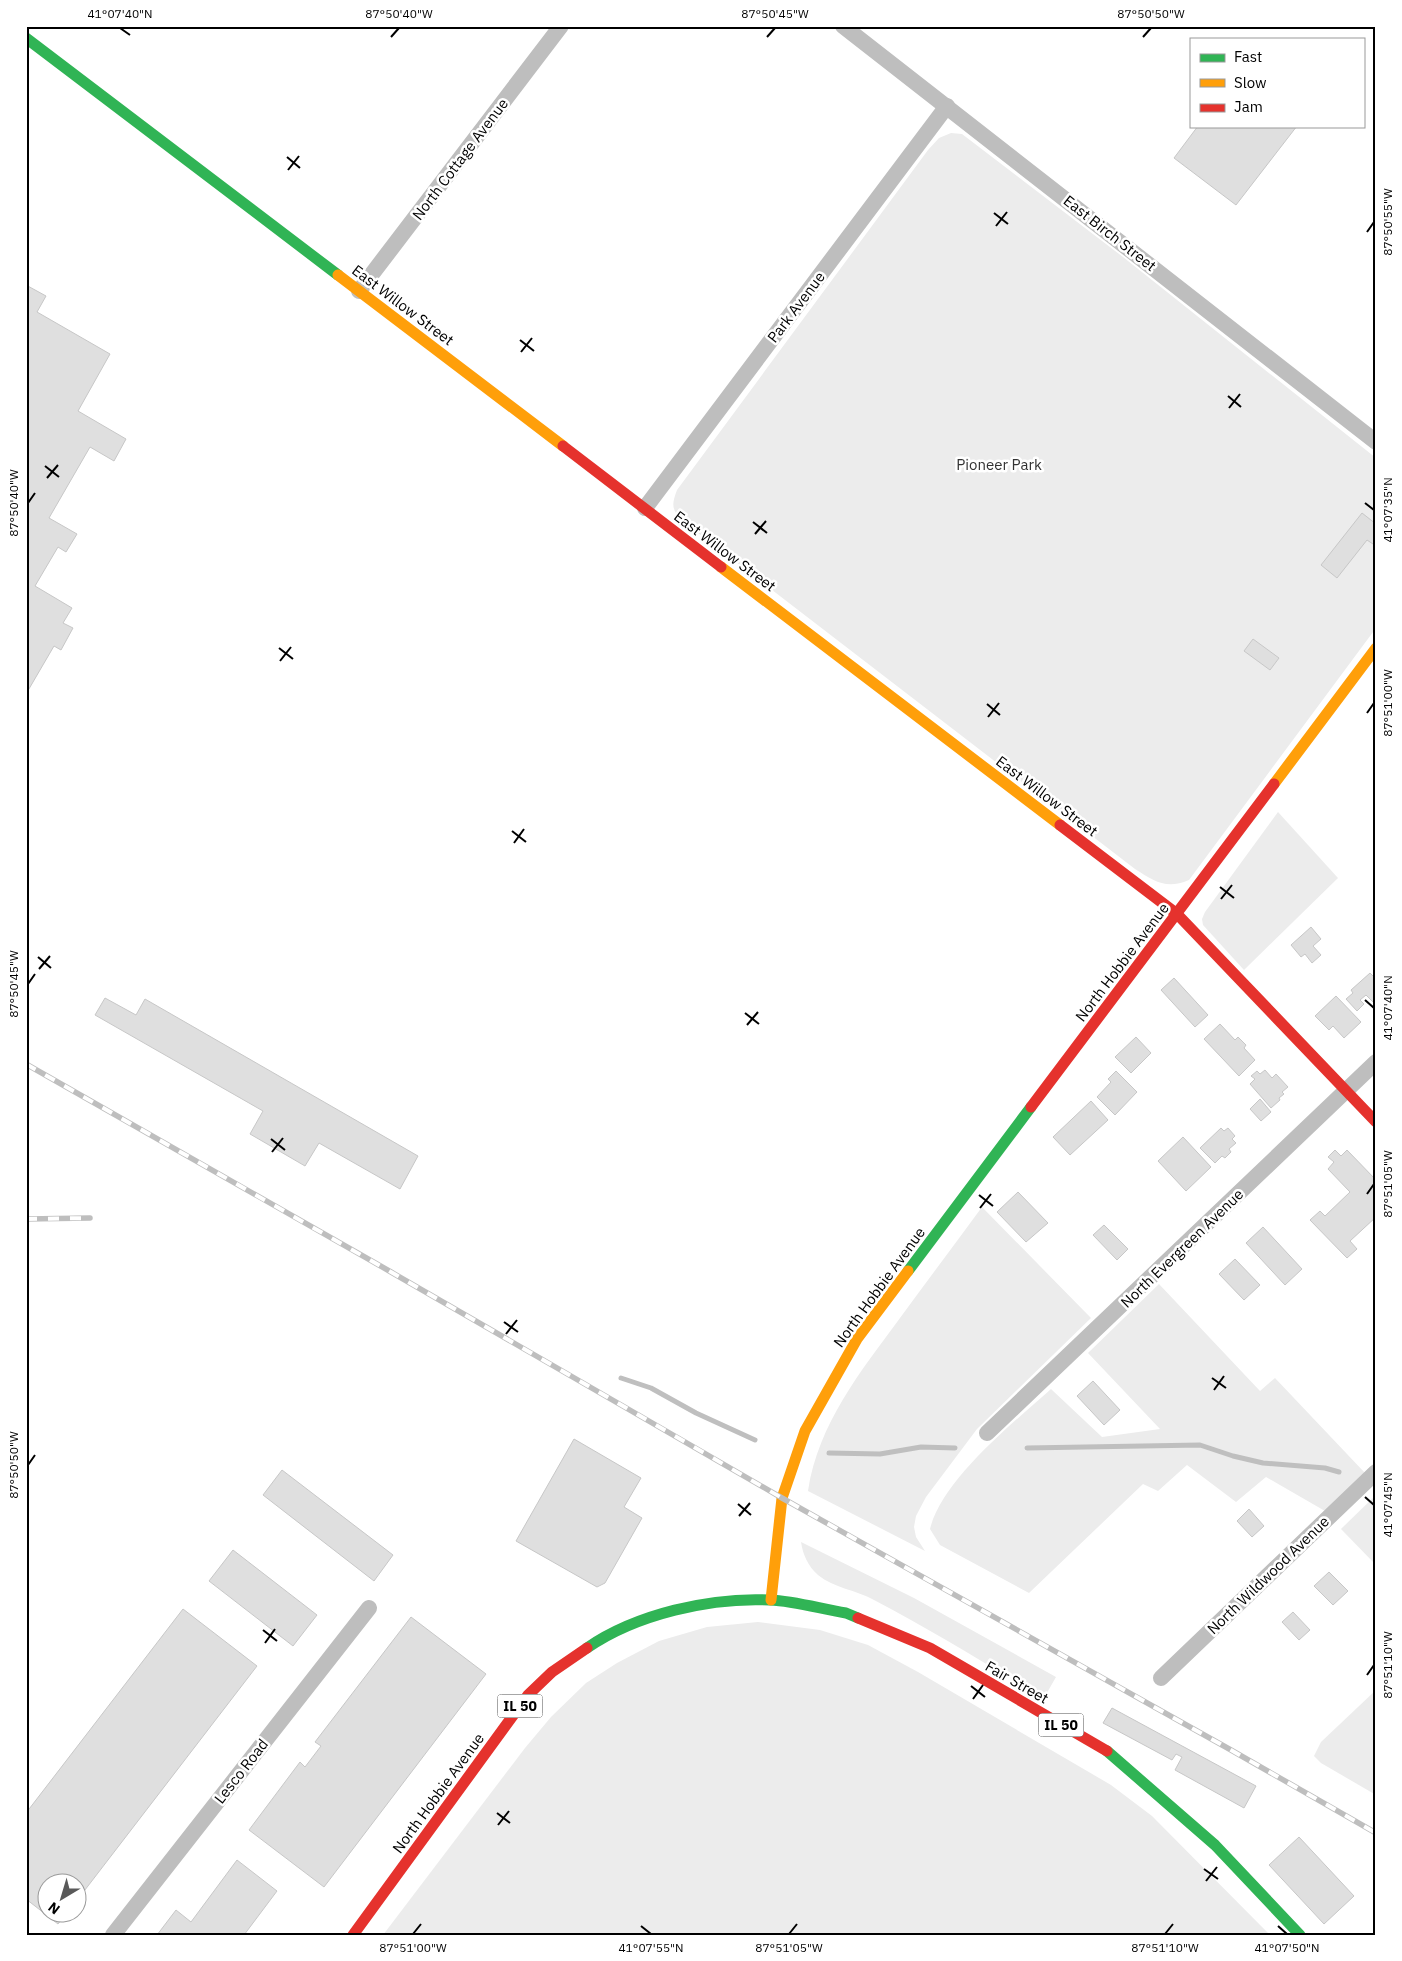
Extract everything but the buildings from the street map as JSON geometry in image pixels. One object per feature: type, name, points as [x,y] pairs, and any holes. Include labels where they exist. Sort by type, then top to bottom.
[{"type":"main road","name":"East Willow Street","points":[[26,38],[1177,914],[1376,1122]]},
{"type":"main road","name":"North Hobbie Avenue","points":[[353,1935],[528,1695],[552,1672],[604,1636],[639,1621],[683,1609],[724,1602],[771,1600],[782,1498],[805,1430],[857,1339],[1376,648]]},
{"type":"main road","name":"Fair Street","points":[[771,1600],[846,1613],[930,1648],[1110,1753],[1215,1845],[1300,1935]]},
{"type":"street","name":"North Cottage Avenue","points":[[360,291],[561,26]]},
{"type":"street","name":"East Birch Street","points":[[843,26],[1376,442]]},
{"type":"street","name":"Park Avenue","points":[[645,508],[946,106]]},
{"type":"street","name":"North Evergreen Avenue","points":[[987,1433],[1376,1062]]},
{"type":"street","name":"North Wildwood Avenue","points":[[1161,1678],[1376,1472]]},
{"type":"street","name":"Lesco Road","points":[[113,1935],[369,1608]]},
{"type":"green space","name":"Pioneer Park","points":[[951,133],[962,134],[1123,257],[1376,458],[1376,628],[1189,880],[1181,883],[1160,883],[1135,869],[681,520],[674,509],[673,502],[677,490],[928,150],[939,138]]},
{"type":"green space","points":[[1278,812],[1338,878],[1244,970],[1203,925],[1202,919],[1205,912]]},
{"type":"green space","points":[[982,1207],[1091,1318],[977,1429],[926,1497],[916,1516],[914,1527],[916,1537],[925,1551],[808,1491],[821,1443],[843,1399],[856,1378]]},
{"type":"green space","points":[[1159,1284],[1260,1391],[1275,1378],[1365,1473],[1325,1511],[1266,1477],[1236,1502],[1187,1465],[1158,1491],[1143,1484],[1029,1593],[940,1545],[930,1529],[937,1510],[949,1491],[999,1435],[1051,1389],[1102,1437],[1160,1429],[1088,1353]]},
{"type":"green space","points":[[1376,1495],[1376,1565],[1341,1529]]},
{"type":"green space","points":[[801,1542],[914,1598],[1056,1677],[1044,1698],[896,1611],[824,1579],[814,1572],[809,1564]]},
{"type":"green space","points":[[758,1622],[820,1630],[868,1645],[918,1672],[1111,1785],[1152,1816],[1270,1935],[383,1935],[525,1748],[551,1717],[586,1683],[617,1663],[659,1641],[707,1627]]},
{"type":"green space","points":[[1376,1690],[1376,1795],[1321,1763],[1314,1756],[1321,1742]]},
{"type":"waterway","points":[[621,1378],[651,1388],[696,1413],[755,1440]]},
{"type":"waterway","points":[[1027,1448],[1200,1445],[1233,1456],[1263,1463],[1325,1468],[1339,1472]]},
{"type":"waterway","points":[[829,1453],[880,1454],[921,1447],[955,1448]]},
{"type":"railway","points":[[26,1064],[782,1498],[1376,1833]]},
{"type":"railway","points":[[26,1219],[90,1218]]},
{"type":"traffic: fast","points":[[26,38],[338,275]]},
{"type":"traffic: fast","points":[[908,1271],[1031,1107]]},
{"type":"traffic: fast","points":[[587,1648],[607,1636],[651,1617],[675,1610],[723,1601],[770,1600],[798,1603],[846,1613],[858,1618]]},
{"type":"traffic: fast","points":[[1107,1751],[1215,1845],[1300,1935]]},
{"type":"traffic: slow","points":[[338,275],[563,446]]},
{"type":"traffic: slow","points":[[721,567],[1060,825]]},
{"type":"traffic: slow","points":[[1274,784],[1376,648]]},
{"type":"traffic: slow","points":[[771,1600],[782,1498],[805,1431],[857,1339],[908,1271]]},
{"type":"traffic: jam","points":[[563,446],[721,567]]},
{"type":"traffic: jam","points":[[1031,1107],[1274,784]]},
{"type":"traffic: jam","points":[[1060,825],[1177,914],[1376,1122]]},
{"type":"traffic: jam","points":[[858,1618],[930,1648],[1107,1751]]},
{"type":"traffic: jam","points":[[353,1935],[528,1695],[552,1672],[587,1648]]}]
